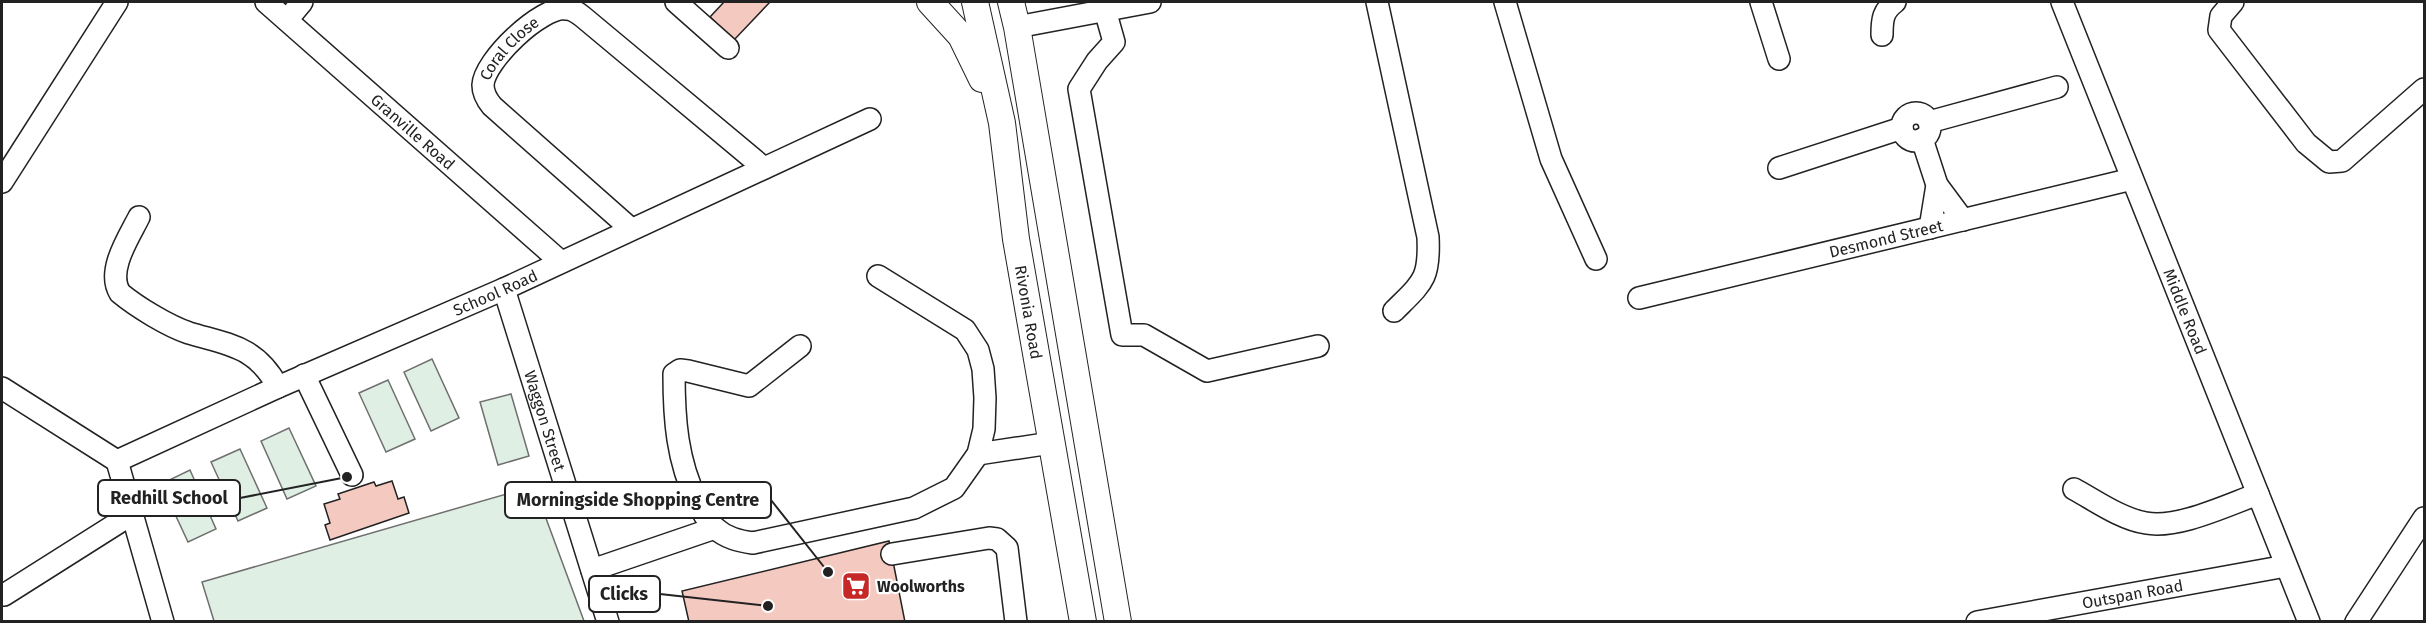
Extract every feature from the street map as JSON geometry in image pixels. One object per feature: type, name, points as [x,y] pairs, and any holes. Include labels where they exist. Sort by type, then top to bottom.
[{"type":"main road","points":[[930,2],[961,36],[1002,123]]},
{"type":"main road","points":[[1011,2],[1118,621]]},
{"type":"main road","points":[[973,3],[1017,27]]},
{"type":"main road","name":"Rivonia Road","points":[[973,3],[1002,123],[1016,239],[1083,621]]},
{"type":"street","points":[[2,182],[117,2]]},
{"type":"street","name":"Granville Road","points":[[266,2],[561,262]]},
{"type":"street","points":[[286,20],[302,2]]},
{"type":"street","points":[[676,2],[728,48]]},
{"type":"street","points":[[1017,27],[1108,7],[1150,2]]},
{"type":"street","points":[[1377,2],[1428,237],[1429,258],[1423,282],[1394,311]]},
{"type":"street","points":[[1505,2],[1551,159],[1596,259]]},
{"type":"street","points":[[1761,2],[1779,59]]},
{"type":"street","points":[[1882,34],[1882,21],[1886,9],[1895,2]]},
{"type":"street","points":[[2233,2],[2221,16],[2219,30],[2306,143],[2329,162],[2342,161],[2424,89]]},
{"type":"street","name":"Middle Road","points":[[2071,6],[2132,179],[2309,621]]},
{"type":"street","points":[[1108,7],[1114,42],[1096,61],[1079,89],[1122,335],[1144,335],[1207,371],[1318,346]]},
{"type":"street","name":"Coral Close","points":[[631,230],[492,106],[485,96],[484,79],[497,58],[535,20],[550,12],[565,8],[583,17],[764,168]]},
{"type":"street","points":[[1926,131],[2057,87]]},
{"type":"street","points":[[1779,168],[1902,128],[1907,116],[1920,113],[1937,185],[1930,228]]},
{"type":"street","name":"School Road","points":[[117,461],[304,375],[504,288],[870,119]]},
{"type":"street","name":"Desmond Street","points":[[1639,298],[2132,179]]},
{"type":"street","points":[[1937,185],[1963,220]]},
{"type":"street","points":[[139,217],[120,254],[116,285],[120,293],[177,328],[238,348],[256,358],[269,370],[278,387]]},
{"type":"street","points":[[800,346],[749,386],[688,371],[680,370],[674,374],[674,407],[683,469],[703,514],[715,528],[732,539],[753,543],[914,508],[954,488],[978,454],[984,429],[983,369],[978,350],[965,330],[878,276]]},
{"type":"street","name":"Waggon Street","points":[[504,288],[609,621]]},
{"type":"street","points":[[304,375],[352,476]]},
{"type":"street","points":[[2,388],[117,461],[163,621]]},
{"type":"street","points":[[978,454],[1051,443]]},
{"type":"street","points":[[2074,489],[2130,519],[2165,524],[2258,494]]},
{"type":"street","points":[[4,595],[132,513]]},
{"type":"street","points":[[2356,621],[2424,518]]},
{"type":"street","points":[[592,570],[715,528]]},
{"type":"street","points":[[892,554],[989,538],[997,539],[1007,548],[1016,621]]},
{"type":"street","name":"Outspan Road","points":[[1977,621],[2286,566]]},
{"type":"green space","points":[[432,359],[459,418],[431,431],[404,372]]},
{"type":"green space","points":[[388,380],[415,439],[386,452],[359,393]]},
{"type":"green space","points":[[511,394],[529,456],[498,465],[480,402]]},
{"type":"green space","points":[[289,428],[316,486],[287,499],[261,441]]},
{"type":"green space","points":[[240,449],[267,508],[238,521],[211,462]]},
{"type":"green space","points":[[190,470],[216,529],[188,542],[161,484]]},
{"type":"green space","points":[[534,486],[584,621],[214,621],[202,582]]},
{"type":"building","points":[[724,2],[770,2],[734,40],[710,17]]},
{"type":"building","points":[[392,481],[398,499],[404,497],[409,513],[330,540],[325,525],[330,523],[324,504],[340,499],[338,494],[374,482],[376,486]]},
{"type":"building","points":[[889,541],[905,622],[689,622],[682,591]]},
{"type":"place","name":"Redhill School","points":[[347,477]]},
{"type":"place","name":"Morningside Shopping Centre","points":[[828,572]]},
{"type":"place","name":"Woolworths","points":[[856,586]]},
{"type":"place","name":"Clicks","points":[[768,606]]}]
